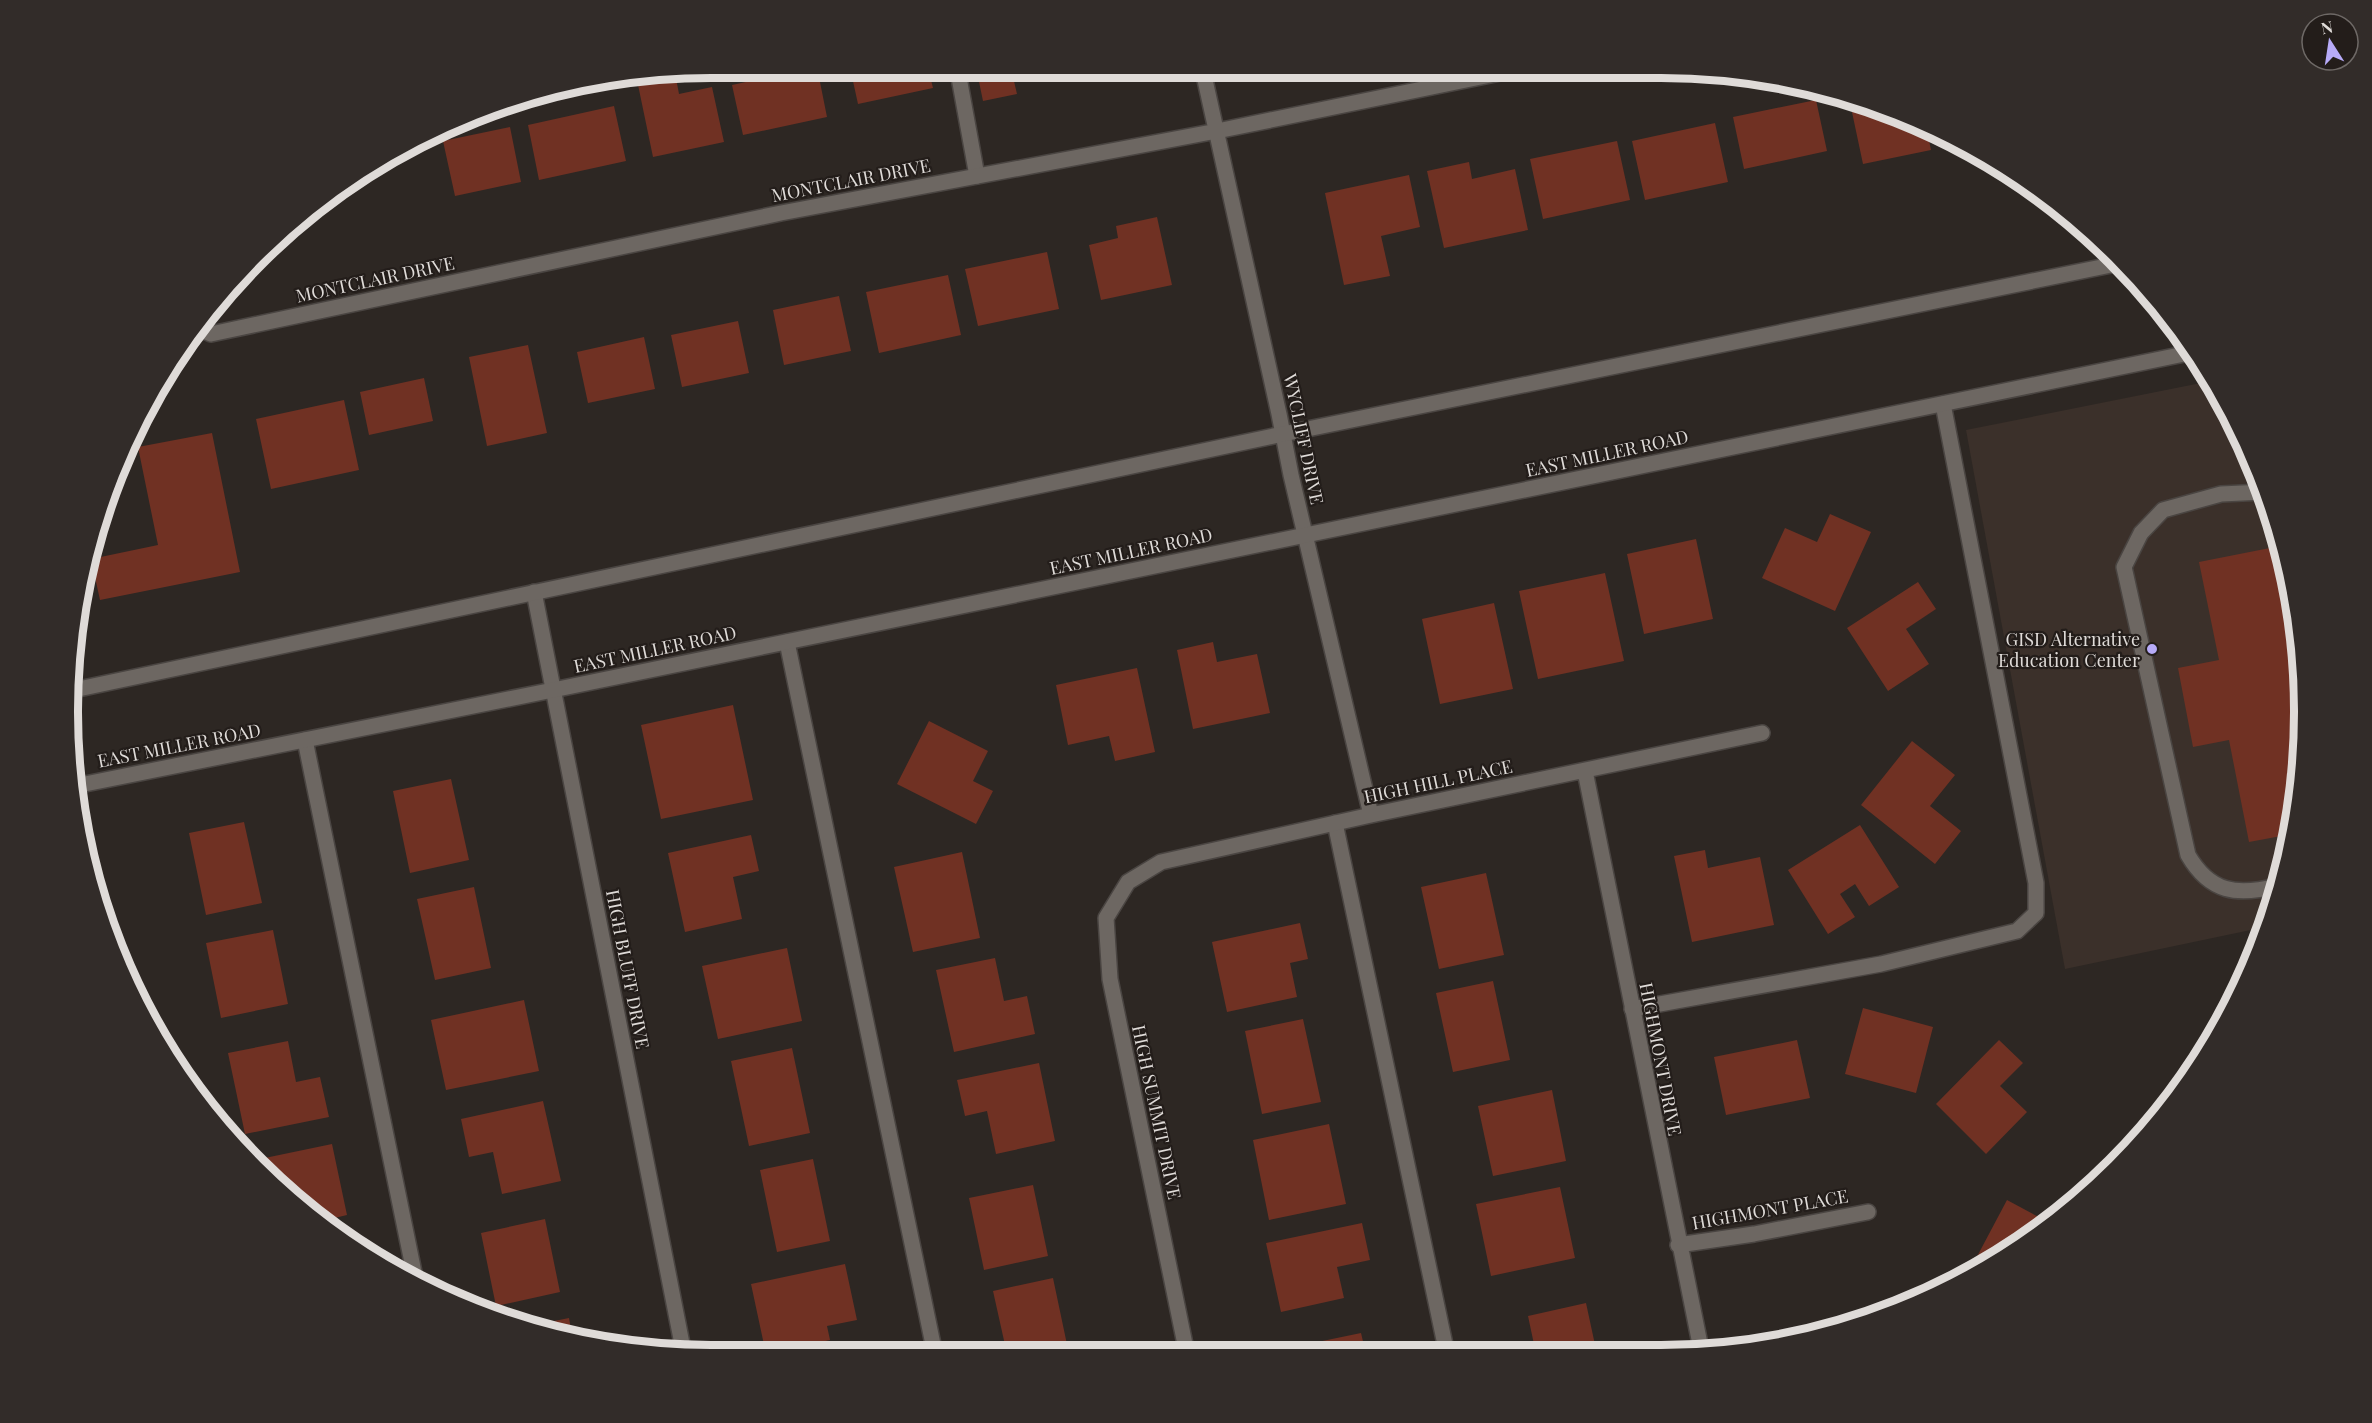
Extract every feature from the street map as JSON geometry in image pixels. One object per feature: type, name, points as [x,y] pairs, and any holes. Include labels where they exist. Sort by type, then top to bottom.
[{"type":"street","points":[[959,78],[977,176]]},
{"type":"street","name":"WYCLIFF DRIVE","points":[[1205,78],[1291,475],[1371,815]]},
{"type":"street","name":"MONTCLAIR DRIVE","points":[[205,331],[211,334],[769,215],[1217,131],[1476,78]]},
{"type":"street","points":[[79,689],[1283,434],[2109,265]]},
{"type":"street","name":"EAST MILLER ROAD","points":[[82,785],[553,690],[2183,354]]},
{"type":"street","points":[[1632,1010],[1904,959],[2017,931],[2036,913],[2036,882],[1943,404]]},
{"type":"street","points":[[2254,492],[2221,494],[2163,510],[2141,532],[2124,567],[2188,855],[2198,872],[2221,888],[2254,892],[2268,888]]},
{"type":"street","name":"HIGH BLUFF DRIVE","points":[[534,592],[682,1344]]},
{"type":"street","points":[[787,642],[933,1345]]},
{"type":"street","name":"HIGH HILL PLACE","points":[[1128,882],[1161,862],[1371,815],[1762,733]]},
{"type":"street","points":[[305,740],[414,1270]]},
{"type":"street","name":"HIGHMONT DRIVE","points":[[1585,771],[1699,1344]]},
{"type":"street","points":[[1335,823],[1445,1345]]},
{"type":"street","name":"HIGH SUMMIT DRIVE","points":[[1128,882],[1106,918],[1110,979],[1185,1345]]},
{"type":"street","name":"HIGHMONT PLACE","points":[[1678,1245],[1754,1234],[1868,1212]]},
{"type":"shaded area","name":"GISD Alternative Education Center","points":[[2201,383],[2209,395],[2229,431],[2260,508],[2282,588],[2293,670],[2293,753],[2289,794],[2272,875],[2255,929],[2065,969],[1966,430]]},
{"type":"building","points":[[764,78],[819,78],[827,117],[743,135],[732,85]]},
{"type":"building","points":[[852,78],[930,78],[933,88],[858,104]]},
{"type":"building","points":[[978,78],[1013,78],[1017,94],[983,101]]},
{"type":"building","points":[[676,79],[679,94],[712,87],[724,142],[653,157],[637,82]]},
{"type":"building","points":[[1816,100],[1827,151],[1744,169],[1733,117]]},
{"type":"building","points":[[614,106],[626,161],[539,180],[528,125]]},
{"type":"building","points":[[1851,108],[1928,137],[1931,150],[1863,164]]},
{"type":"building","points":[[1715,123],[1728,182],[1645,200],[1632,141]]},
{"type":"building","points":[[510,127],[521,182],[455,196],[443,141]]},
{"type":"building","points":[[1617,141],[1630,200],[1543,219],[1530,159]]},
{"type":"building","points":[[1469,162],[1472,179],[1515,169],[1528,230],[1444,248],[1427,171]]},
{"type":"building","points":[[1409,175],[1420,227],[1381,236],[1390,276],[1344,285],[1325,193]]},
{"type":"building","points":[[1157,217],[1172,285],[1101,300],[1089,245],[1118,238],[1116,226]]},
{"type":"building","points":[[1047,252],[1059,309],[978,326],[965,269]]},
{"type":"building","points":[[948,275],[961,335],[879,353],[866,292]]},
{"type":"building","points":[[839,296],[851,351],[784,365],[773,310]]},
{"type":"building","points":[[738,321],[749,373],[682,387],[671,335]]},
{"type":"building","points":[[644,337],[655,389],[588,403],[577,352]]},
{"type":"building","points":[[528,345],[547,433],[487,446],[469,357]]},
{"type":"building","points":[[424,378],[433,421],[369,435],[360,392]]},
{"type":"building","points":[[344,400],[359,470],[271,489],[256,419]]},
{"type":"building","points":[[212,433],[240,572],[100,600],[94,572],[98,558],[158,545],[138,447]]},
{"type":"building","points":[[1830,514],[1871,532],[1835,611],[1762,578],[1785,528],[1817,542]]},
{"type":"building","points":[[1696,539],[1713,619],[1644,634],[1627,554]]},
{"type":"building","points":[[2272,548],[2282,588],[2293,670],[2293,753],[2282,836],[2249,842],[2229,740],[2193,747],[2178,668],[2219,660],[2199,562]]},
{"type":"building","points":[[1605,573],[1624,661],[1538,679],[1519,591]]},
{"type":"building","points":[[1918,582],[1936,609],[1906,629],[1929,664],[1888,691],[1847,628]]},
{"type":"building","points":[[1494,603],[1513,689],[1440,704],[1422,619]]},
{"type":"building","points":[[1213,642],[1217,662],[1257,654],[1270,713],[1193,729],[1177,650]]},
{"type":"building","points":[[1137,668],[1155,752],[1115,761],[1109,736],[1068,745],[1056,685]]},
{"type":"building","points":[[733,705],[753,800],[661,819],[641,725]]},
{"type":"building","points":[[929,721],[988,751],[973,781],[993,791],[976,824],[897,784]]},
{"type":"building","points":[[1912,741],[1955,775],[1930,806],[1961,831],[1935,864],[1861,805]]},
{"type":"building","points":[[451,779],[469,860],[410,873],[393,791]]},
{"type":"building","points":[[244,822],[262,903],[206,915],[189,833]]},
{"type":"building","points":[[1860,825],[1899,887],[1869,906],[1855,884],[1840,894],[1855,917],[1828,934],[1788,870]]},
{"type":"building","points":[[751,835],[759,871],[733,877],[742,919],[685,932],[668,853]]},
{"type":"building","points":[[1705,850],[1708,868],[1760,857],[1774,925],[1692,942],[1674,856]]},
{"type":"building","points":[[962,852],[980,938],[913,952],[894,867]]},
{"type":"building","points":[[1486,873],[1504,955],[1439,969],[1421,887]]},
{"type":"building","points":[[474,887],[491,968],[435,980],[417,899]]},
{"type":"building","points":[[1300,923],[1308,959],[1290,963],[1297,997],[1227,1012],[1212,942]]},
{"type":"building","points":[[273,930],[288,1004],[221,1018],[206,943]]},
{"type":"building","points":[[787,948],[802,1021],[718,1039],[702,966]]},
{"type":"building","points":[[995,958],[1004,1001],[1027,996],[1035,1034],[954,1052],[936,970]]},
{"type":"building","points":[[1493,981],[1510,1060],[1453,1072],[1436,993]]},
{"type":"building","points":[[524,1000],[539,1071],[446,1090],[431,1020]]},
{"type":"building","points":[[1863,1008],[1933,1027],[1916,1093],[1845,1074]]},
{"type":"building","points":[[1303,1019],[1321,1102],[1262,1114],[1245,1031]]},
{"type":"building","points":[[1797,1040],[1810,1098],[1726,1115],[1714,1057]]},
{"type":"building","points":[[1999,1040],[2023,1063],[2000,1086],[2027,1112],[1986,1154],[1936,1104]]},
{"type":"building","points":[[288,1041],[296,1082],[320,1077],[329,1117],[245,1134],[228,1053]]},
{"type":"building","points":[[792,1048],[810,1133],[749,1146],[731,1061]]},
{"type":"building","points":[[1039,1063],[1055,1141],[996,1154],[987,1111],[965,1116],[957,1080]]},
{"type":"building","points":[[1552,1090],[1566,1161],[1493,1176],[1478,1106]]},
{"type":"building","points":[[543,1101],[561,1181],[502,1194],[493,1152],[469,1157],[461,1119]]},
{"type":"building","points":[[1329,1124],[1346,1204],[1269,1220],[1253,1140]]},
{"type":"building","points":[[332,1144],[347,1215],[332,1219],[294,1188],[263,1158]]},
{"type":"building","points":[[813,1159],[830,1241],[777,1252],[760,1170]]},
{"type":"building","points":[[1033,1185],[1048,1256],[984,1270],[969,1198]]},
{"type":"building","points":[[1560,1187],[1575,1258],[1491,1276],[1476,1204]]},
{"type":"building","points":[[2007,1200],[2040,1218],[2012,1238],[1974,1261]]},
{"type":"building","points":[[545,1219],[560,1292],[496,1306],[481,1233]]},
{"type":"building","points":[[1362,1223],[1370,1260],[1337,1267],[1344,1298],[1281,1312],[1266,1243]]},
{"type":"building","points":[[845,1264],[857,1320],[827,1326],[830,1340],[807,1345],[764,1345],[751,1284]]},
{"type":"building","points":[[1053,1278],[1067,1345],[1005,1345],[993,1291]]},
{"type":"building","points":[[1586,1303],[1595,1345],[1534,1345],[1528,1316]]},
{"type":"building","points":[[569,1318],[571,1329],[548,1323]]},
{"type":"building","points":[[1361,1333],[1364,1345],[1303,1345]]},
{"type":"place","name":"GISD Alternative Education Center","points":[[2152,649]]}]
